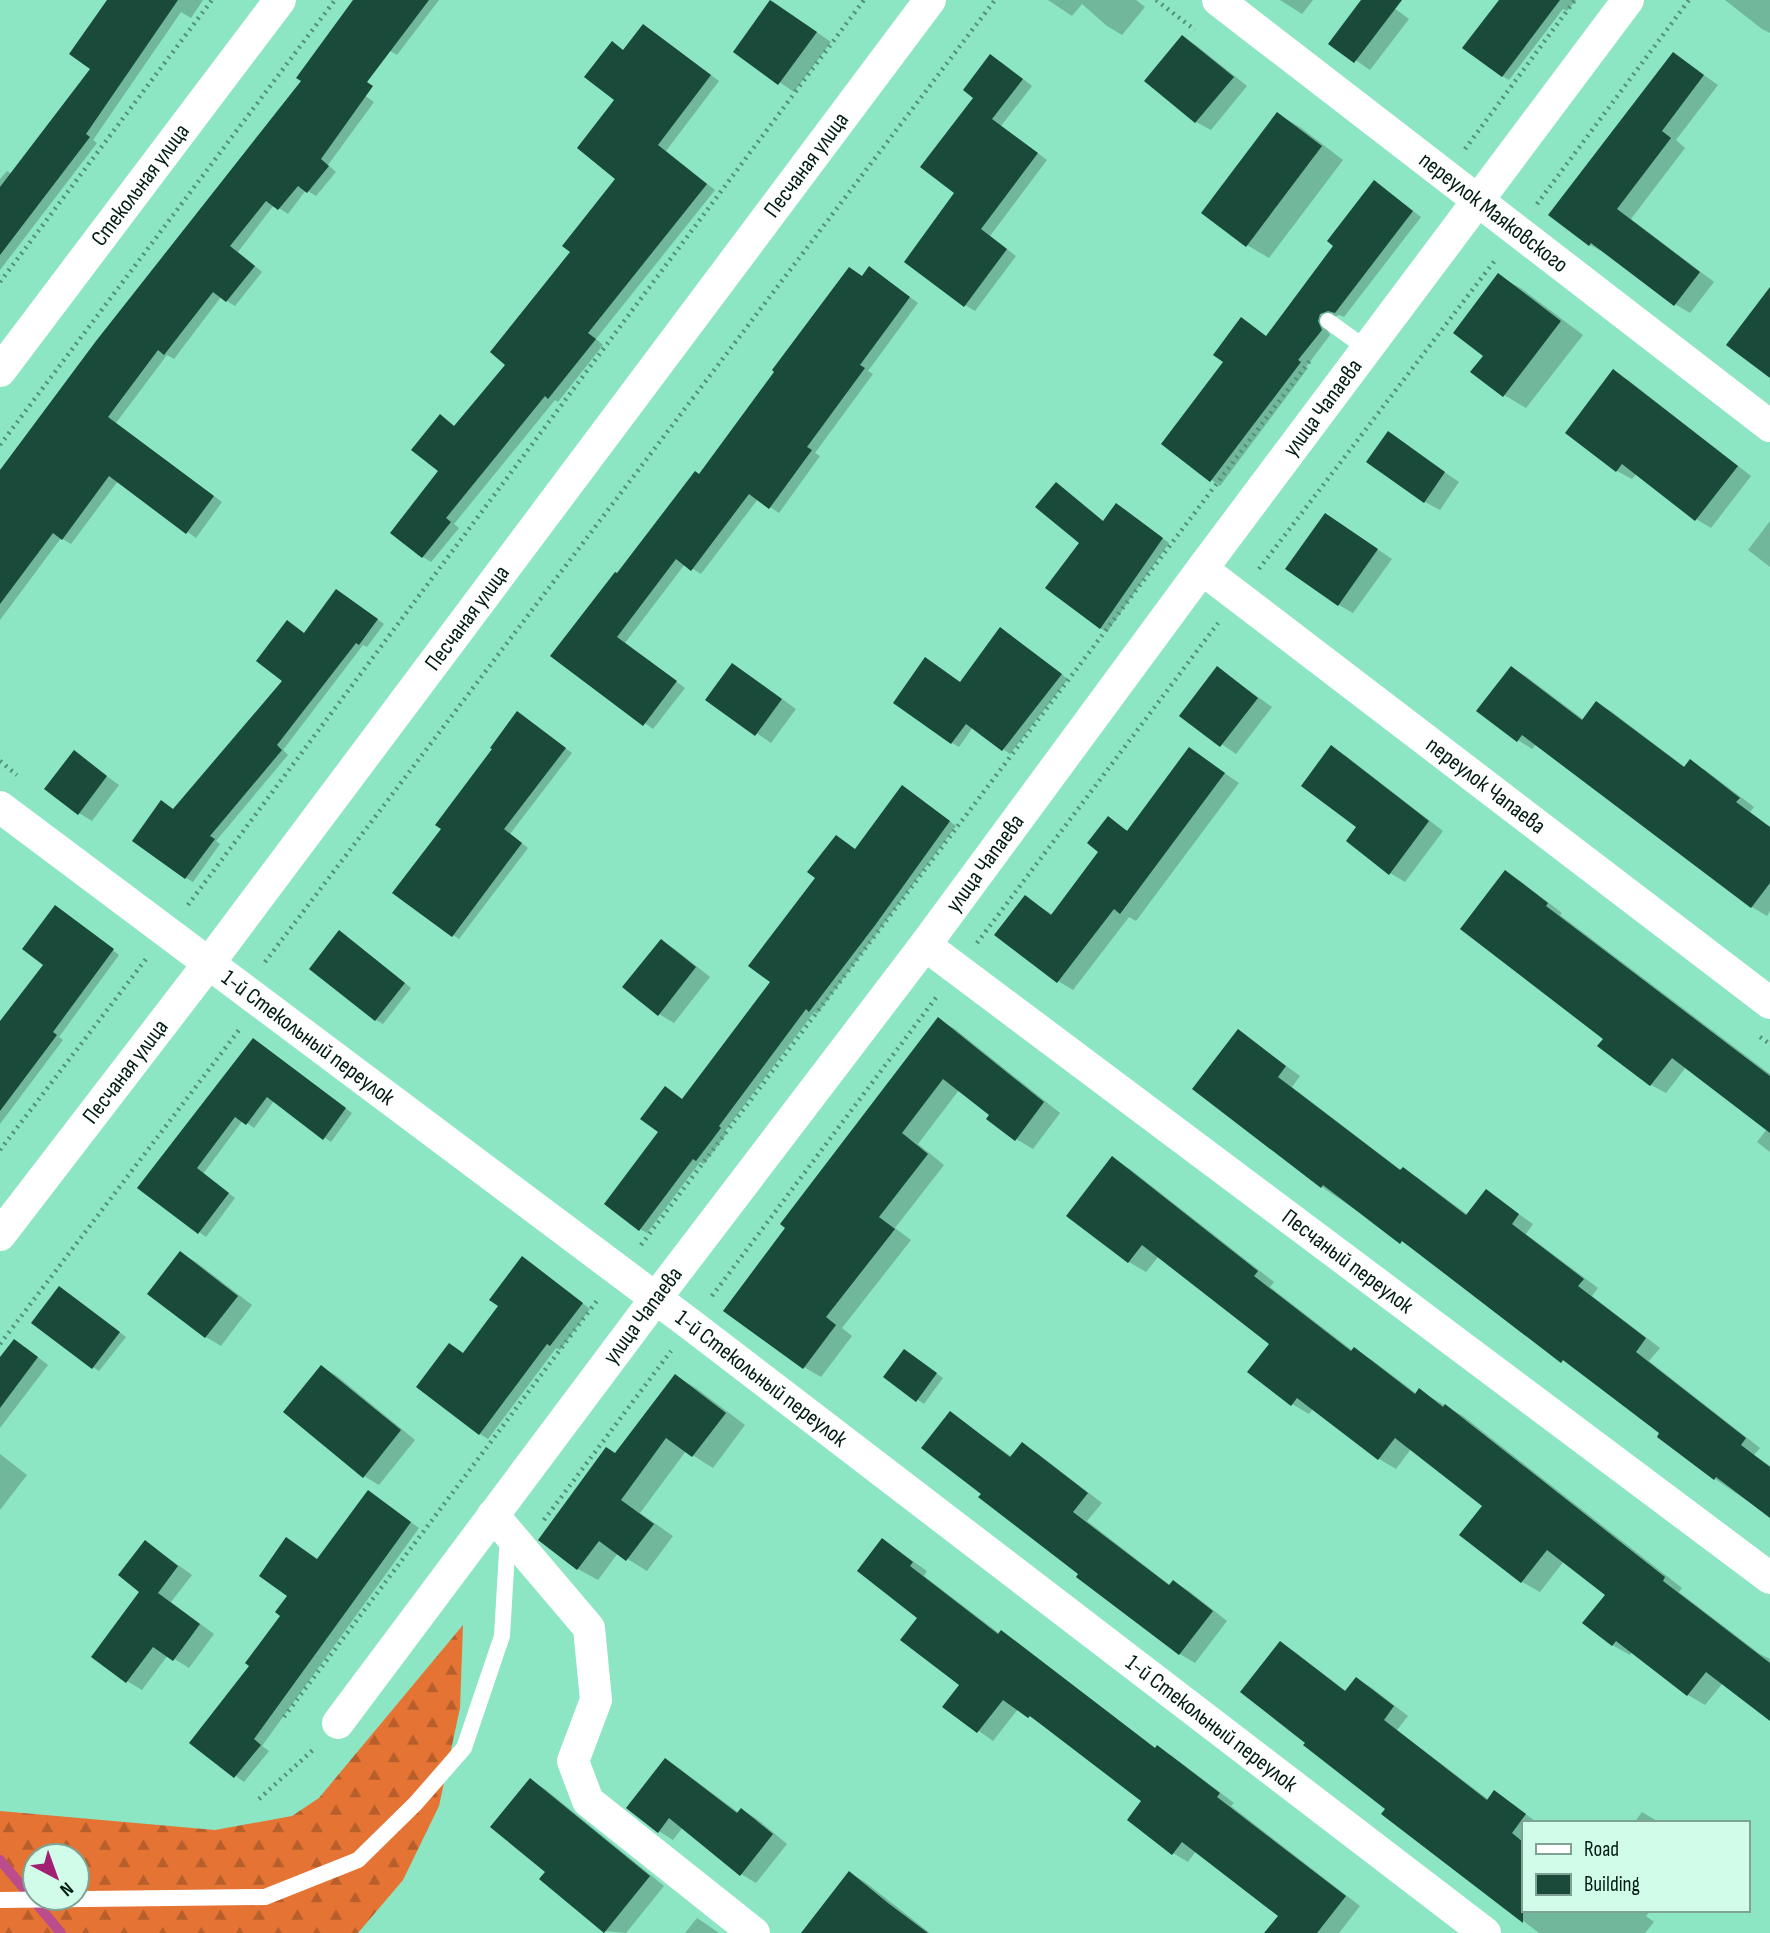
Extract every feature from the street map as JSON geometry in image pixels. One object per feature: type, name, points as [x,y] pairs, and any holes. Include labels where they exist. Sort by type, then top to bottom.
[{"type":"street","name":"Стекольная улица","points":[[0,371],[280,0]]},
{"type":"street","name":"Песчаная улица","points":[[0,1235],[217,969],[930,0]]},
{"type":"street","name":"переулок Маяковского","points":[[1218,0],[1770,426]]},
{"type":"street","name":"улица Чапаева","points":[[338,1723],[508,1532],[647,1310],[925,945],[1202,569],[1628,0]]},
{"type":"street","name":"переулок Чапаева","points":[[1202,569],[1770,1003]]},
{"type":"street","name":"1-й Стекольный переулок","points":[[0,807],[621,1273],[647,1310],[690,1324],[1485,1933]]},
{"type":"street","name":"Песчаный переулок","points":[[925,945],[1770,1578]]},
{"type":"street","points":[[508,1532],[589,1628],[596,1700],[573,1761],[588,1801],[754,1933]]},
{"type":"lane","points":[[1328,321],[1367,349]]},
{"type":"lane","points":[[91,1899],[265,1896],[359,1860],[464,1748],[502,1636],[508,1532]]},
{"type":"lane","points":[[0,1900],[21,1900]]},
{"type":"path","points":[[0,282],[212,0]]},
{"type":"path","points":[[0,445],[335,0]]},
{"type":"path","points":[[0,1150],[167,932],[864,0]]},
{"type":"path","points":[[217,969],[260,967],[995,0]]},
{"type":"path","points":[[1446,174],[1575,0]]},
{"type":"path","points":[[508,1532],[690,1324],[1689,0]]},
{"type":"path","points":[[621,1273],[1311,359]]},
{"type":"path","points":[[0,1344],[241,1026]]},
{"type":"path","points":[[284,1717],[601,1295],[647,1310]]},
{"type":"path","points":[[259,1799],[304,1760],[338,1723]]},
{"type":"green space","points":[[463,1625],[460,1708],[439,1806],[403,1880],[358,1933],[0,1933],[0,1811],[215,1830],[292,1816],[319,1798]]},
{"type":"building","points":[[107,0],[178,0],[86,134],[90,137],[0,255],[0,187],[90,69],[69,54]]},
{"type":"building","points":[[353,0],[429,0],[367,82],[373,86],[321,159],[329,166],[307,193],[298,186],[278,210],[266,201],[230,246],[255,266],[226,302],[213,292],[164,355],[158,350],[108,417],[214,496],[186,534],[109,476],[62,540],[53,533],[0,604],[0,470],[96,341],[301,81],[296,78]]},
{"type":"building","points":[[770,0],[817,32],[778,85],[733,52]]},
{"type":"building","points":[[1361,0],[1402,0],[1354,63],[1328,44]]},
{"type":"building","points":[[1499,0],[1560,0],[1502,77],[1462,48]]},
{"type":"building","points":[[643,24],[711,75],[658,145],[707,184],[588,333],[596,339],[548,399],[545,396],[446,518],[451,522],[422,558],[390,533],[438,471],[411,450],[440,414],[454,426],[505,365],[490,352],[570,252],[562,246],[615,179],[577,148],[614,100],[584,77],[612,41],[623,50]]},
{"type":"building","points":[[1182,35],[1234,77],[1195,123],[1144,81]]},
{"type":"building","points":[[1673,52],[1704,75],[1662,131],[1671,138],[1617,209],[1700,272],[1674,306],[1591,243],[1589,246],[1548,215]]},
{"type":"building","points":[[990,54],[1023,79],[992,119],[1038,153],[981,229],[1007,249],[964,307],[904,262],[954,193],[920,167],[973,98],[963,90]]},
{"type":"building","points":[[1277,112],[1322,146],[1246,247],[1201,213]]},
{"type":"building","points":[[1374,180],[1413,211],[1335,313],[1328,311],[1320,314],[1318,321],[1322,330],[1210,482],[1161,444],[1223,362],[1213,355],[1241,317],[1266,336],[1333,246],[1327,241]]},
{"type":"building","points":[[869,266],[910,297],[860,365],[865,368],[807,447],[812,450],[769,509],[749,494],[691,571],[676,559],[617,637],[677,681],[643,726],[550,656],[695,471],[699,474],[849,267],[862,276]]},
{"type":"building","points":[[1498,273],[1561,321],[1503,397],[1470,372],[1483,356],[1453,333]]},
{"type":"building","points":[[1770,287],[1770,378],[1726,345]]},
{"type":"building","points":[[1613,369],[1738,466],[1695,521],[1622,464],[1616,472],[1565,433]]},
{"type":"building","points":[[1388,431],[1445,472],[1424,503],[1366,462]]},
{"type":"building","points":[[1056,482],[1103,521],[1116,503],[1163,538],[1100,629],[1045,588],[1079,543],[1035,507]]},
{"type":"building","points":[[1325,513],[1378,549],[1338,606],[1285,569]]},
{"type":"building","points":[[336,589],[378,619],[359,645],[356,643],[277,745],[282,750],[210,836],[215,839],[185,879],[132,841],[161,800],[173,809],[282,681],[256,661],[287,620],[304,633]]},
{"type":"building","points":[[1000,627],[1062,674],[1002,751],[966,724],[951,744],[893,703],[925,657],[960,682]]},
{"type":"building","points":[[732,663],[782,699],[755,736],[705,700]]},
{"type":"building","points":[[1217,666],[1258,698],[1220,747],[1179,716]]},
{"type":"building","points":[[1511,666],[1582,720],[1596,701],[1684,767],[1690,759],[1740,798],[1736,802],[1770,827],[1770,883],[1751,908],[1522,735],[1517,742],[1476,711]]},
{"type":"building","points":[[517,711],[566,748],[504,829],[522,843],[452,937],[392,893],[441,829],[435,825]]},
{"type":"building","points":[[1331,745],[1429,821],[1389,875],[1346,841],[1356,827],[1301,786]]},
{"type":"building","points":[[1189,747],[1225,773],[1120,914],[1114,909],[1057,983],[994,935],[1025,895],[1051,915],[1098,852],[1087,843],[1108,816],[1127,831]]},
{"type":"building","points":[[74,750],[107,776],[78,815],[44,789]]},
{"type":"building","points":[[902,785],[950,821],[876,924],[809,1012],[806,1009],[719,1126],[721,1128],[696,1161],[693,1159],[639,1231],[604,1204],[658,1132],[640,1119],[665,1086],[682,1099],[770,982],[748,966],[815,878],[807,872],[836,835],[855,849]]},
{"type":"building","points":[[1505,870],[1548,903],[1546,906],[1770,1076],[1770,1133],[1672,1058],[1650,1086],[1597,1046],[1603,1039],[1460,929]]},
{"type":"building","points":[[55,905],[114,949],[53,1032],[57,1035],[0,1111],[0,1021],[43,965],[22,949]]},
{"type":"building","points":[[339,930],[405,983],[375,1021],[309,969]]},
{"type":"building","points":[[661,939],[696,967],[658,1016],[622,987]]},
{"type":"building","points":[[938,1017],[1044,1102],[1015,1141],[986,1119],[989,1115],[943,1079],[902,1133],[928,1154],[879,1217],[895,1229],[826,1317],[836,1325],[803,1369],[723,1311],[785,1228],[780,1224]]},
{"type":"building","points":[[1238,1029],[1286,1066],[1278,1077],[1400,1170],[1403,1167],[1466,1215],[1486,1189],[1519,1214],[1512,1224],[1584,1279],[1578,1286],[1646,1338],[1636,1352],[1746,1438],[1741,1445],[1770,1467],[1770,1518],[1657,1437],[1659,1433],[1563,1360],[1561,1363],[1402,1241],[1400,1244],[1323,1185],[1321,1188],[1192,1089]]},
{"type":"building","points":[[253,1038],[346,1108],[323,1140],[267,1097],[246,1125],[235,1117],[197,1168],[229,1193],[198,1234],[137,1188]]},
{"type":"building","points":[[1112,1156],[1258,1271],[1254,1276],[1351,1351],[1354,1347],[1415,1394],[1419,1388],[1443,1407],[1445,1404],[1665,1577],[1663,1581],[1770,1663],[1770,1721],[1706,1672],[1687,1696],[1616,1641],[1612,1646],[1582,1623],[1605,1595],[1547,1550],[1521,1583],[1459,1535],[1482,1506],[1395,1438],[1378,1460],[1297,1398],[1291,1406],[1247,1372],[1269,1344],[1142,1245],[1128,1263],[1066,1216]]},
{"type":"building","points":[[180,1251],[238,1296],[205,1338],[147,1294]]},
{"type":"building","points":[[522,1256],[583,1303],[550,1346],[547,1344],[479,1435],[416,1387],[449,1343],[463,1353],[498,1306],[489,1300]]},
{"type":"building","points":[[59,1286],[120,1332],[92,1369],[31,1323]]},
{"type":"building","points":[[14,1339],[38,1357],[0,1408],[0,1357]]},
{"type":"building","points":[[904,1349],[937,1373],[916,1402],[883,1377]]},
{"type":"building","points":[[321,1365],[401,1430],[363,1478],[283,1412]]},
{"type":"building","points":[[675,1374],[726,1413],[692,1457],[666,1438],[621,1500],[654,1524],[626,1561],[599,1541],[577,1570],[538,1540],[606,1447],[615,1453]]},
{"type":"building","points":[[950,1411],[1010,1457],[1022,1442],[1088,1493],[1073,1512],[1169,1585],[1173,1580],[1213,1611],[1179,1655],[1076,1577],[1078,1574],[978,1497],[981,1494],[921,1448]]},
{"type":"building","points":[[368,1490],[411,1522],[254,1739],[261,1745],[234,1778],[189,1743],[249,1666],[245,1663],[280,1616],[275,1612],[287,1596],[259,1576],[286,1537],[317,1559]]},
{"type":"building","points":[[882,1538],[913,1562],[910,1566],[998,1634],[1001,1630],[1155,1748],[1157,1745],[1220,1793],[1217,1797],[1346,1896],[1317,1933],[1264,1933],[1278,1916],[1182,1842],[1172,1855],[1127,1820],[1141,1801],[1030,1716],[1028,1718],[1003,1700],[977,1733],[942,1707],[959,1685],[900,1640],[917,1618],[857,1571]]},
{"type":"building","points":[[145,1540],[178,1566],[158,1593],[200,1624],[173,1661],[153,1647],[126,1683],[91,1657],[139,1592],[118,1575]]},
{"type":"building","points":[[1280,1641],[1345,1691],[1356,1677],[1394,1706],[1384,1720],[1487,1800],[1494,1790],[1526,1814],[1512,1833],[1522,1841],[1523,1923],[1381,1814],[1385,1809],[1240,1692]]},
{"type":"building","points":[[665,1758],[737,1813],[741,1808],[773,1834],[740,1876],[669,1818],[658,1833],[626,1808]]},
{"type":"building","points":[[530,1778],[650,1876],[604,1933],[539,1879],[545,1872],[490,1827]]},
{"type":"building","points":[[849,1871],[888,1903],[928,1933],[801,1933]]},
{"type":"waterway","points":[[0,1860],[61,1933]]}]
